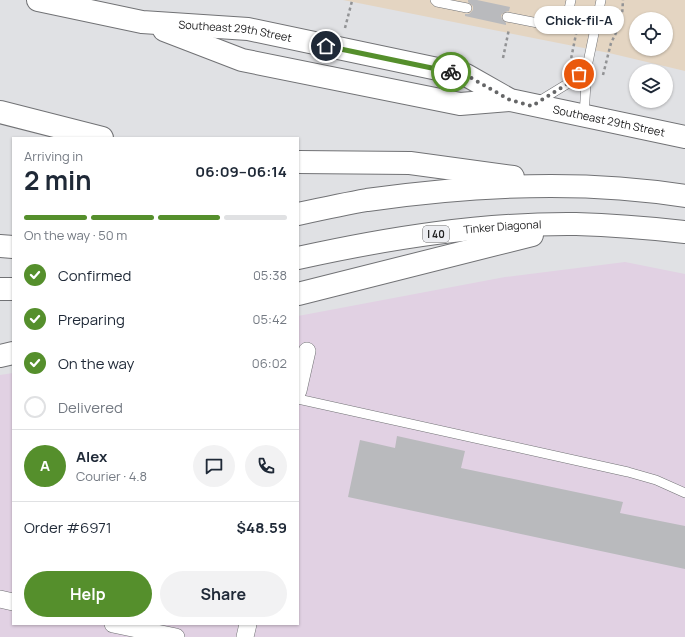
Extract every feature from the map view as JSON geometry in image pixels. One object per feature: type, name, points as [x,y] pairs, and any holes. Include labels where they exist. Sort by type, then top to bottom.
[{"type":"main road","name":"Southeast 29th Street","points":[[38,0],[142,22],[248,29],[466,75],[510,100],[532,106],[685,137]]},
{"type":"main road","name":"Southeast 29th Street","points":[[142,22],[242,60],[460,104],[510,100]]},
{"type":"main road","points":[[0,112],[98,137]]},
{"type":"main road","points":[[299,162],[410,163],[578,186]]},
{"type":"main road","points":[[299,214],[366,200],[513,186],[578,186],[650,190],[685,196]]},
{"type":"main road","points":[[299,294],[576,224]]},
{"type":"main road","name":"Tinker Diagonal","points":[[299,258],[357,245],[415,236],[524,225],[576,224],[645,227],[685,232]]},
{"type":"main road","points":[[0,246],[12,247]]},
{"type":"main road","points":[[0,289],[12,289]]},
{"type":"main road","points":[[0,356],[12,353]]},
{"type":"street","points":[[299,387],[307,351]]},
{"type":"street","points":[[0,599],[12,602]]},
{"type":"street","points":[[119,625],[176,637]]},
{"type":"street","points":[[245,637],[248,625]]},
{"type":"lane","points":[[435,0],[437,2],[467,8]]},
{"type":"lane","points":[[507,17],[553,26],[559,25],[568,17],[571,0]]},
{"type":"lane","points":[[584,116],[587,67],[601,0]]},
{"type":"lane","points":[[532,106],[572,81],[587,67]]},
{"type":"lane","points":[[299,399],[628,472],[656,480],[685,494]]},
{"type":"path","points":[[603,75],[612,43],[622,16],[623,0]]},
{"type":"path","points":[[345,28],[352,1]]},
{"type":"path","points":[[570,66],[579,22]]},
{"type":"shaded area","points":[[343,0],[685,0],[685,71],[673,68],[673,64],[655,64],[609,53]]},
{"type":"shaded area","points":[[625,262],[685,274],[685,637],[0,637],[0,375],[12,373],[12,625],[299,625],[299,316],[505,277]]},
{"type":"building","points":[[468,0],[477,0],[510,7],[509,11],[501,15],[506,25],[465,16],[465,14],[469,14],[473,10],[473,6],[468,2]]},
{"type":"building","points":[[397,436],[465,451],[461,468],[623,502],[620,513],[685,526],[685,569],[348,497],[360,440],[395,448]]},
{"type":"way so far","points":[[451,72],[466,75],[510,100],[532,106],[572,81],[579,74]]},
{"type":"place","name":"Chick-fil-A","points":[[579,74]]},
{"type":"route","points":[[326,46],[451,72]]}]
